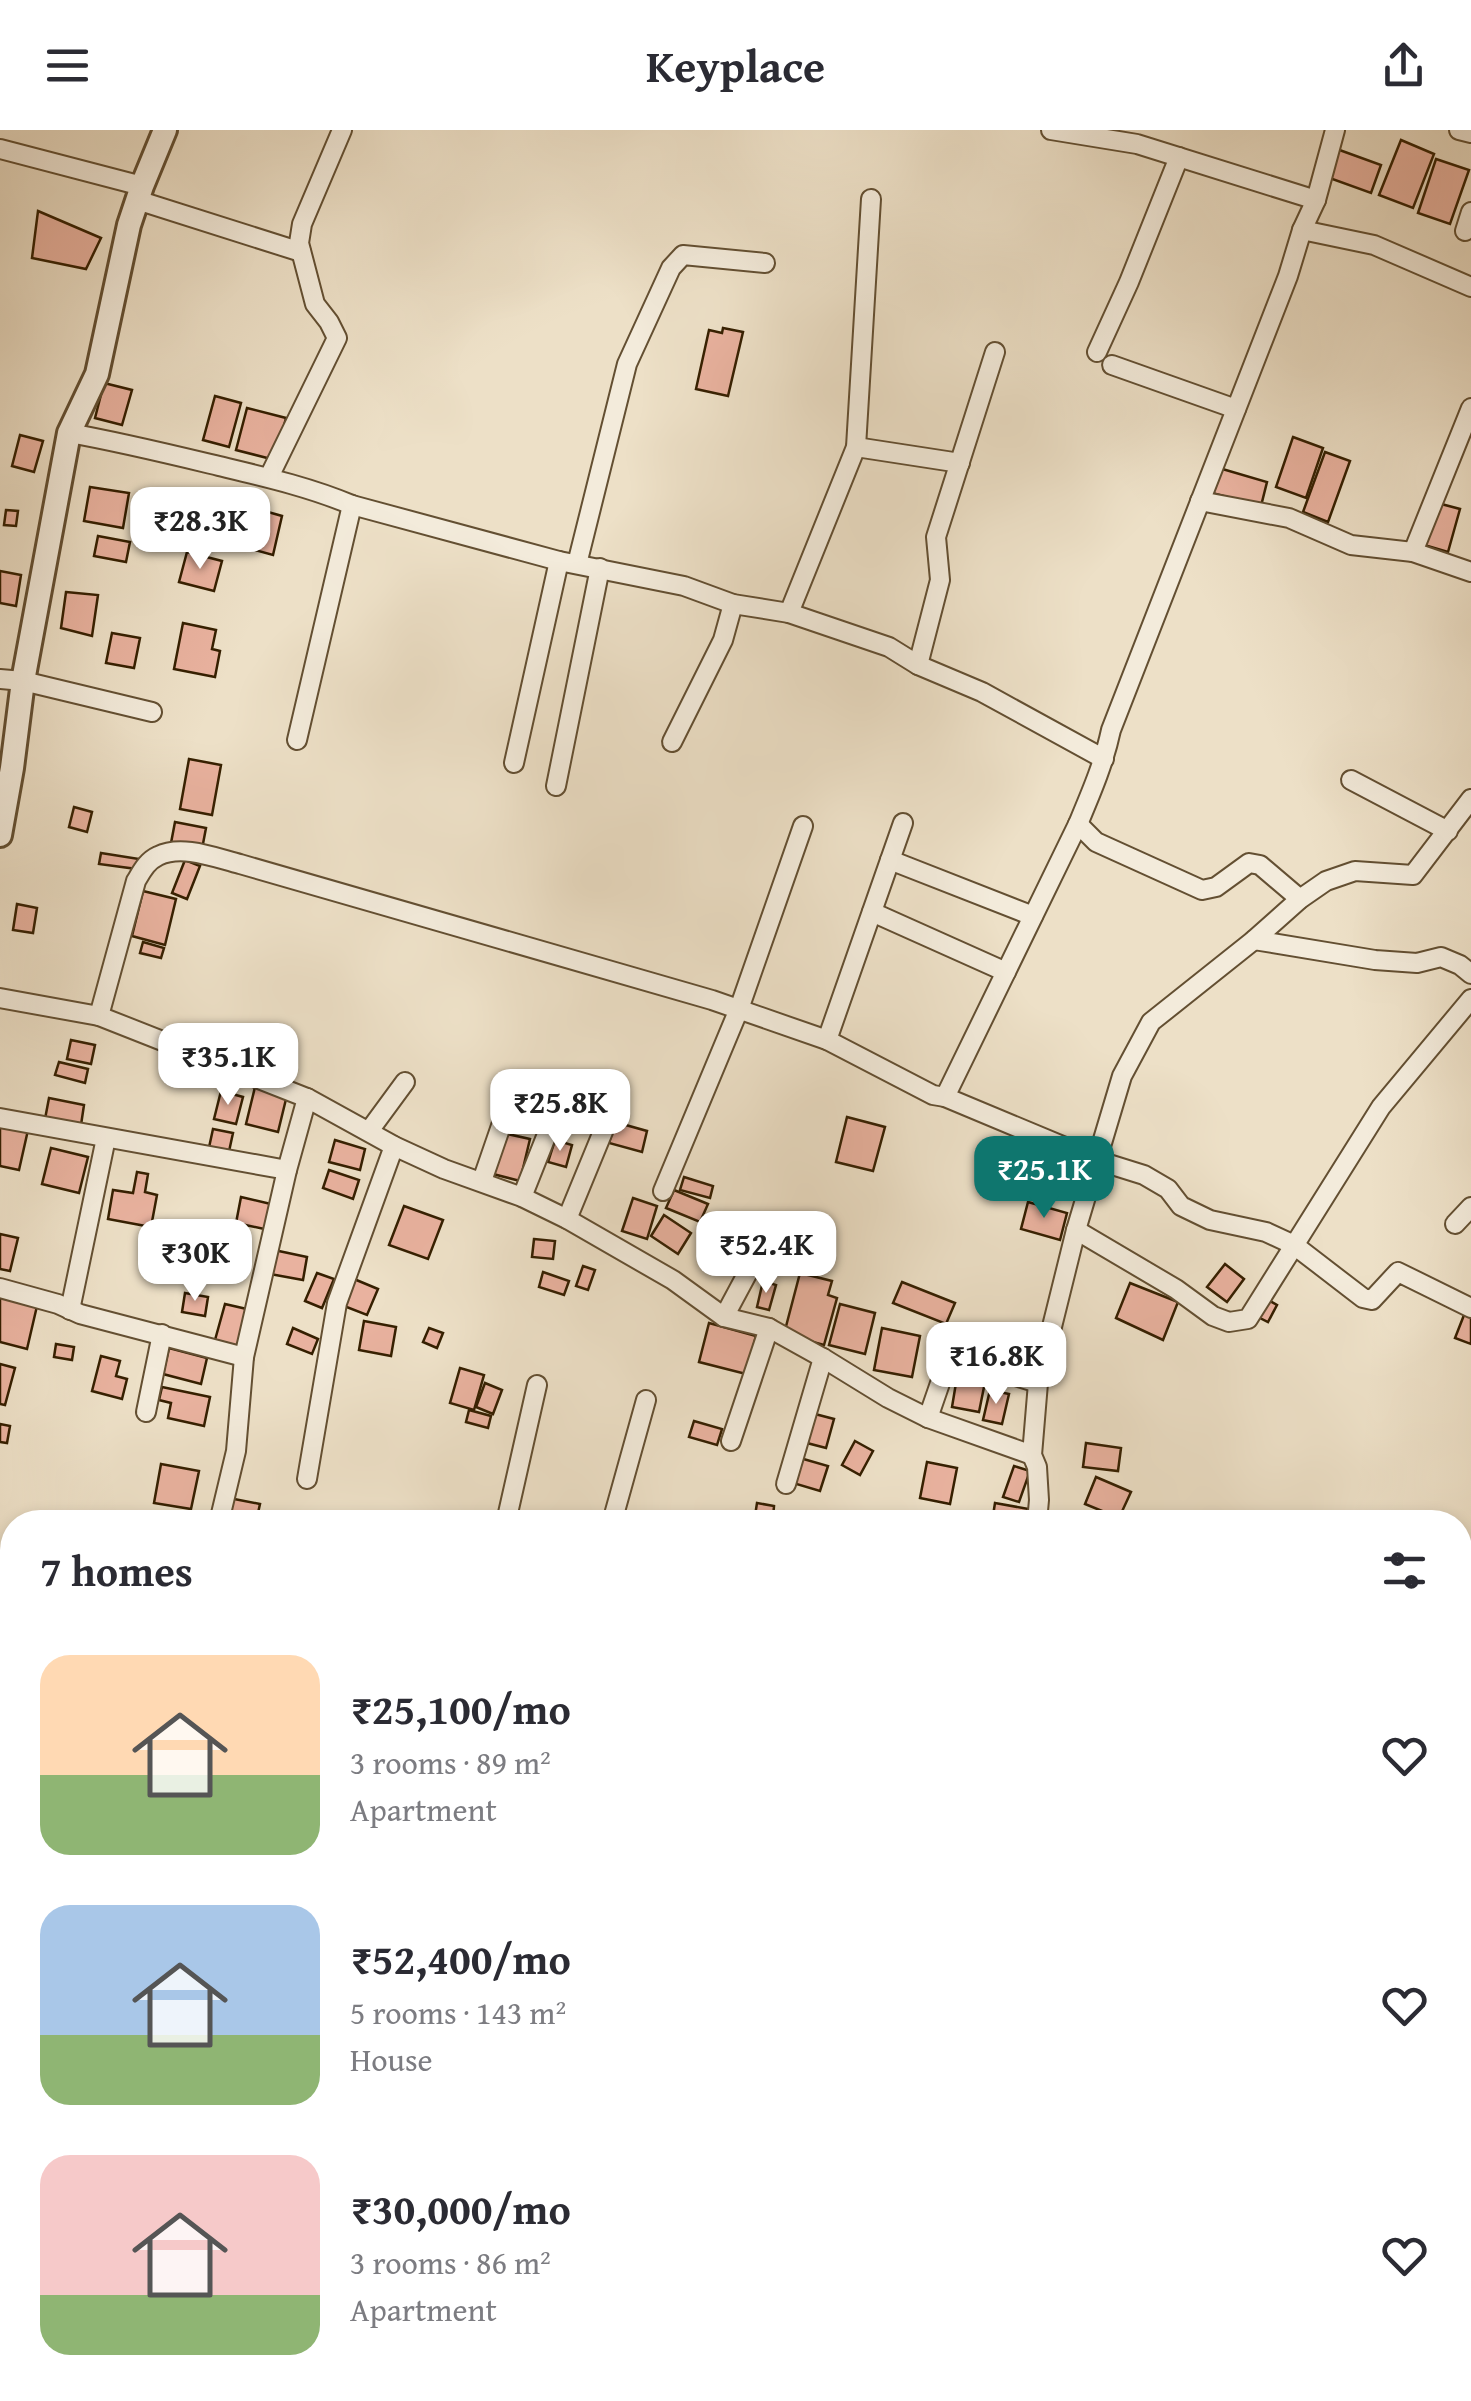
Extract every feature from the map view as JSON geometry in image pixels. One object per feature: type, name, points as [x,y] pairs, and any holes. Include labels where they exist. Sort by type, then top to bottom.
[{"type":"street","points":[[0,835],[12,680],[68,433],[98,374],[129,225],[166,130]]},
{"type":"street","points":[[270,476],[336,338],[314,304],[299,243],[302,224],[342,130]]},
{"type":"street","points":[[1051,130],[1137,144],[1316,200]]},
{"type":"street","points":[[944,1097],[1078,824],[1104,760],[1111,730],[1316,200],[1335,130]]},
{"type":"street","points":[[1459,130],[1471,133]]},
{"type":"street","points":[[0,149],[140,193],[301,252]]},
{"type":"street","points":[[1097,352],[1179,157]]},
{"type":"street","points":[[788,613],[856,447],[871,199]]},
{"type":"street","points":[[1465,231],[1471,212]]},
{"type":"street","points":[[1302,230],[1374,245],[1471,287]]},
{"type":"street","points":[[514,763],[568,563],[628,364],[672,268],[683,255],[766,263]]},
{"type":"street","points":[[918,665],[940,580],[936,537],[995,352]]},
{"type":"street","points":[[1112,365],[1236,409]]},
{"type":"street","points":[[1413,552],[1471,408]]},
{"type":"street","points":[[68,433],[270,476],[352,505],[568,563],[684,586],[733,604],[788,613],[889,647],[918,665],[982,692],[1104,760]]},
{"type":"street","points":[[856,447],[960,463]]},
{"type":"street","points":[[1200,500],[1290,518],[1351,546],[1413,552],[1471,572]]},
{"type":"street","points":[[297,740],[352,505]]},
{"type":"street","points":[[556,786],[600,568]]},
{"type":"street","points":[[672,742],[723,640],[733,604]]},
{"type":"street","points":[[12,680],[152,712]]},
{"type":"street","points":[[1352,780],[1448,831]]},
{"type":"street","points":[[1038,1510],[1037,1467],[1032,1455],[1038,1383],[1076,1230],[1122,1076],[1151,1022],[1326,881],[1355,872],[1413,875],[1471,800]]},
{"type":"street","points":[[827,1040],[903,823]]},
{"type":"street","points":[[1078,824],[1096,842],[1202,890],[1216,887],[1249,863],[1260,865],[1300,899]]},
{"type":"street","points":[[663,1192],[739,1009],[803,826]]},
{"type":"street","points":[[100,1016],[136,881],[146,864],[172,852],[197,853],[739,1009],[827,1040],[934,1095],[1096,1160],[1144,1175],[1168,1189],[1181,1206],[1210,1220],[1266,1232],[1294,1245],[1364,1298],[1372,1300],[1398,1272],[1471,1308]]},
{"type":"street","points":[[890,860],[1033,916]]},
{"type":"street","points":[[872,912],[1006,972]]},
{"type":"street","points":[[1254,940],[1417,964],[1441,956],[1471,974]]},
{"type":"street","points":[[0,998],[100,1016],[307,1098],[394,1146],[567,1219],[673,1280],[724,1317],[769,1328],[928,1418],[1032,1455]]},
{"type":"street","points":[[1076,1230],[1176,1289],[1212,1316],[1228,1322],[1248,1318],[1381,1106],[1471,999]]},
{"type":"street","points":[[369,1130],[405,1082]]},
{"type":"street","points":[[482,1182],[512,1094]]},
{"type":"street","points":[[223,1510],[236,1451],[244,1357],[307,1098]]},
{"type":"street","points":[[522,1197],[559,1104]]},
{"type":"street","points":[[567,1219],[609,1117]]},
{"type":"street","points":[[0,1118],[287,1170]]},
{"type":"street","points":[[70,1310],[106,1138]]},
{"type":"street","points":[[307,1478],[337,1303],[394,1146]]},
{"type":"street","points":[[1455,1224],[1471,1207]]},
{"type":"street","points":[[724,1317],[769,1233]]},
{"type":"street","points":[[0,1288],[244,1357]]},
{"type":"street","points":[[731,1442],[769,1328]]},
{"type":"street","points":[[146,1412],[162,1334]]},
{"type":"street","points":[[786,1484],[823,1358]]},
{"type":"street","points":[[928,1418],[948,1363],[960,1359],[1038,1383]]},
{"type":"street","points":[[509,1510],[538,1384]]},
{"type":"street","points":[[615,1510],[646,1400]]},
{"type":"building","points":[[1401,140],[1434,154],[1413,208],[1379,195]]},
{"type":"building","points":[[1334,148],[1381,165],[1371,193],[1324,176]]},
{"type":"building","points":[[1436,159],[1469,170],[1450,224],[1418,213]]},
{"type":"building","points":[[38,211],[101,238],[86,269],[32,258]]},
{"type":"building","points":[[723,328],[743,332],[728,396],[696,389],[709,330],[722,333]]},
{"type":"building","points":[[104,383],[132,390],[122,425],[95,418]]},
{"type":"building","points":[[215,396],[241,403],[229,447],[203,440]]},
{"type":"building","points":[[247,408],[286,418],[275,460],[236,450]]},
{"type":"building","points":[[20,435],[43,441],[34,472],[12,466]]},
{"type":"building","points":[[1293,437],[1323,448],[1306,498],[1276,487]]},
{"type":"building","points":[[1325,452],[1350,461],[1328,522],[1303,512]]},
{"type":"building","points":[[1219,468],[1267,482],[1261,506],[1212,493]]},
{"type":"building","points":[[90,487],[129,493],[123,528],[84,521]]},
{"type":"building","points":[[207,492],[233,497],[224,540],[198,535]]},
{"type":"building","points":[[1426,500],[1460,509],[1448,552],[1414,542]]},
{"type":"building","points":[[254,508],[282,516],[273,555],[244,547]]},
{"type":"building","points":[[6,510],[18,511],[16,526],[4,525]]},
{"type":"building","points":[[98,536],[130,542],[126,562],[94,556]]},
{"type":"building","points":[[187,552],[222,561],[214,591],[179,582]]},
{"type":"building","points":[[0,571],[21,575],[16,606],[0,603]]},
{"type":"building","points":[[66,592],[98,595],[92,636],[61,628]]},
{"type":"building","points":[[183,623],[216,630],[212,649],[220,651],[215,677],[174,669]]},
{"type":"building","points":[[112,633],[140,638],[134,668],[106,663]]},
{"type":"building","points":[[189,759],[221,765],[212,815],[180,809]]},
{"type":"building","points":[[74,807],[92,812],[87,832],[69,827]]},
{"type":"building","points":[[175,822],[206,828],[202,849],[171,843]]},
{"type":"building","points":[[101,853],[139,859],[137,869],[99,864]]},
{"type":"building","points":[[185,860],[200,866],[187,899],[172,893]]},
{"type":"building","points":[[143,891],[176,899],[165,945],[132,936]]},
{"type":"building","points":[[17,904],[37,908],[33,933],[13,930]]},
{"type":"building","points":[[143,942],[164,948],[161,958],[140,953]]},
{"type":"building","points":[[71,1040],[95,1045],[91,1064],[67,1059]]},
{"type":"building","points":[[59,1062],[88,1069],[85,1083],[55,1075]]},
{"type":"building","points":[[255,1087],[287,1095],[278,1132],[246,1124]]},
{"type":"building","points":[[221,1091],[243,1097],[236,1124],[214,1119]]},
{"type":"building","points":[[49,1098],[84,1105],[81,1125],[45,1119]]},
{"type":"building","points":[[847,1117],[885,1127],[873,1171],[836,1162]]},
{"type":"building","points":[[615,1122],[647,1131],[642,1152],[609,1143]]},
{"type":"building","points":[[0,1124],[28,1130],[19,1170],[0,1166]]},
{"type":"building","points":[[213,1129],[233,1133],[228,1156],[208,1152]]},
{"type":"building","points":[[503,1133],[530,1139],[520,1181],[493,1174]]},
{"type":"building","points":[[335,1140],[365,1149],[360,1170],[329,1162]]},
{"type":"building","points":[[555,1140],[572,1145],[566,1167],[548,1162]]},
{"type":"building","points":[[51,1148],[88,1157],[79,1193],[42,1184]]},
{"type":"building","points":[[329,1170],[359,1180],[353,1199],[323,1188]]},
{"type":"building","points":[[137,1172],[148,1174],[145,1192],[157,1195],[151,1227],[108,1219],[113,1190],[133,1193]]},
{"type":"building","points":[[684,1177],[713,1186],[710,1198],[680,1190]]},
{"type":"building","points":[[674,1190],[708,1204],[700,1222],[666,1208]]},
{"type":"building","points":[[241,1197],[275,1205],[269,1230],[236,1223]]},
{"type":"building","points":[[633,1198],[657,1206],[647,1239],[622,1231]]},
{"type":"building","points":[[1028,1202],[1067,1213],[1060,1240],[1021,1229]]},
{"type":"building","points":[[404,1206],[443,1220],[428,1259],[389,1245]]},
{"type":"building","points":[[664,1215],[691,1233],[678,1254],[651,1236]]},
{"type":"building","points":[[0,1234],[18,1238],[10,1271],[0,1269]]},
{"type":"building","points":[[716,1235],[746,1250],[735,1271],[705,1256]]},
{"type":"building","points":[[534,1239],[555,1241],[553,1259],[532,1257]]},
{"type":"building","points":[[274,1250],[307,1257],[303,1280],[270,1274]]},
{"type":"building","points":[[1225,1264],[1244,1279],[1227,1302],[1207,1287]]},
{"type":"building","points":[[583,1266],[595,1270],[588,1290],[576,1286]]},
{"type":"building","points":[[543,1272],[569,1281],[564,1295],[539,1287]]},
{"type":"building","points":[[317,1273],[334,1279],[322,1308],[305,1301]]},
{"type":"building","points":[[800,1273],[832,1281],[828,1295],[837,1298],[824,1345],[784,1334]]},
{"type":"building","points":[[354,1279],[378,1289],[367,1315],[344,1306]]},
{"type":"building","points":[[763,1281],[776,1285],[769,1310],[757,1307]]},
{"type":"building","points":[[902,1282],[955,1303],[946,1324],[893,1303]]},
{"type":"building","points":[[1130,1283],[1178,1302],[1163,1340],[1116,1318]]},
{"type":"building","points":[[185,1293],[208,1297],[205,1316],[182,1312]]},
{"type":"building","points":[[0,1297],[37,1306],[27,1349],[0,1342]]},
{"type":"building","points":[[1263,1297],[1277,1305],[1268,1322],[1254,1315]]},
{"type":"building","points":[[225,1304],[251,1310],[242,1347],[215,1340]]},
{"type":"building","points":[[840,1304],[875,1313],[865,1354],[829,1345]]},
{"type":"building","points":[[1466,1310],[1471,1312],[1471,1344],[1455,1338]]},
{"type":"building","points":[[364,1321],[396,1327],[391,1356],[359,1350]]},
{"type":"building","points":[[709,1323],[756,1336],[746,1374],[699,1362]]},
{"type":"building","points":[[293,1328],[318,1339],[312,1354],[287,1344]]},
{"type":"building","points":[[429,1328],[443,1333],[437,1348],[423,1342]]},
{"type":"building","points":[[882,1328],[920,1336],[912,1377],[874,1370]]},
{"type":"building","points":[[56,1344],[74,1347],[72,1360],[54,1357]]},
{"type":"building","points":[[169,1348],[207,1358],[201,1384],[163,1374]]},
{"type":"building","points":[[101,1356],[120,1361],[116,1376],[127,1379],[122,1399],[92,1391]]},
{"type":"building","points":[[0,1364],[15,1368],[5,1405],[0,1404]]},
{"type":"building","points":[[460,1368],[484,1375],[474,1410],[450,1403]]},
{"type":"building","points":[[958,1371],[986,1377],[979,1412],[952,1407]]},
{"type":"building","points":[[485,1383],[502,1390],[493,1414],[476,1407]]},
{"type":"building","points":[[162,1387],[210,1397],[204,1426],[168,1418],[171,1403],[159,1400]]},
{"type":"building","points":[[990,1390],[1009,1394],[1002,1424],[983,1420]]},
{"type":"building","points":[[469,1410],[491,1416],[488,1428],[466,1422]]},
{"type":"building","points":[[815,1414],[834,1419],[826,1448],[807,1443]]},
{"type":"building","points":[[694,1421],[722,1429],[717,1445],[689,1437]]},
{"type":"building","points":[[0,1424],[10,1426],[7,1443],[0,1442]]},
{"type":"building","points":[[855,1441],[873,1451],[860,1475],[842,1465]]},
{"type":"building","points":[[1086,1443],[1121,1448],[1118,1471],[1083,1467]]},
{"type":"building","points":[[800,1458],[828,1466],[820,1491],[793,1483]]},
{"type":"building","points":[[927,1462],[957,1468],[950,1504],[920,1498]]},
{"type":"building","points":[[161,1464],[199,1471],[191,1509],[154,1503]]},
{"type":"building","points":[[1014,1466],[1030,1471],[1019,1502],[1003,1497]]},
{"type":"building","points":[[1096,1477],[1131,1492],[1123,1510],[1100,1510],[1085,1504]]},
{"type":"building","points":[[229,1498],[260,1504],[259,1510],[226,1510]]},
{"type":"building","points":[[757,1503],[774,1506],[774,1510],[756,1510]]},
{"type":"building","points":[[995,1503],[1034,1510],[994,1510]]}]
